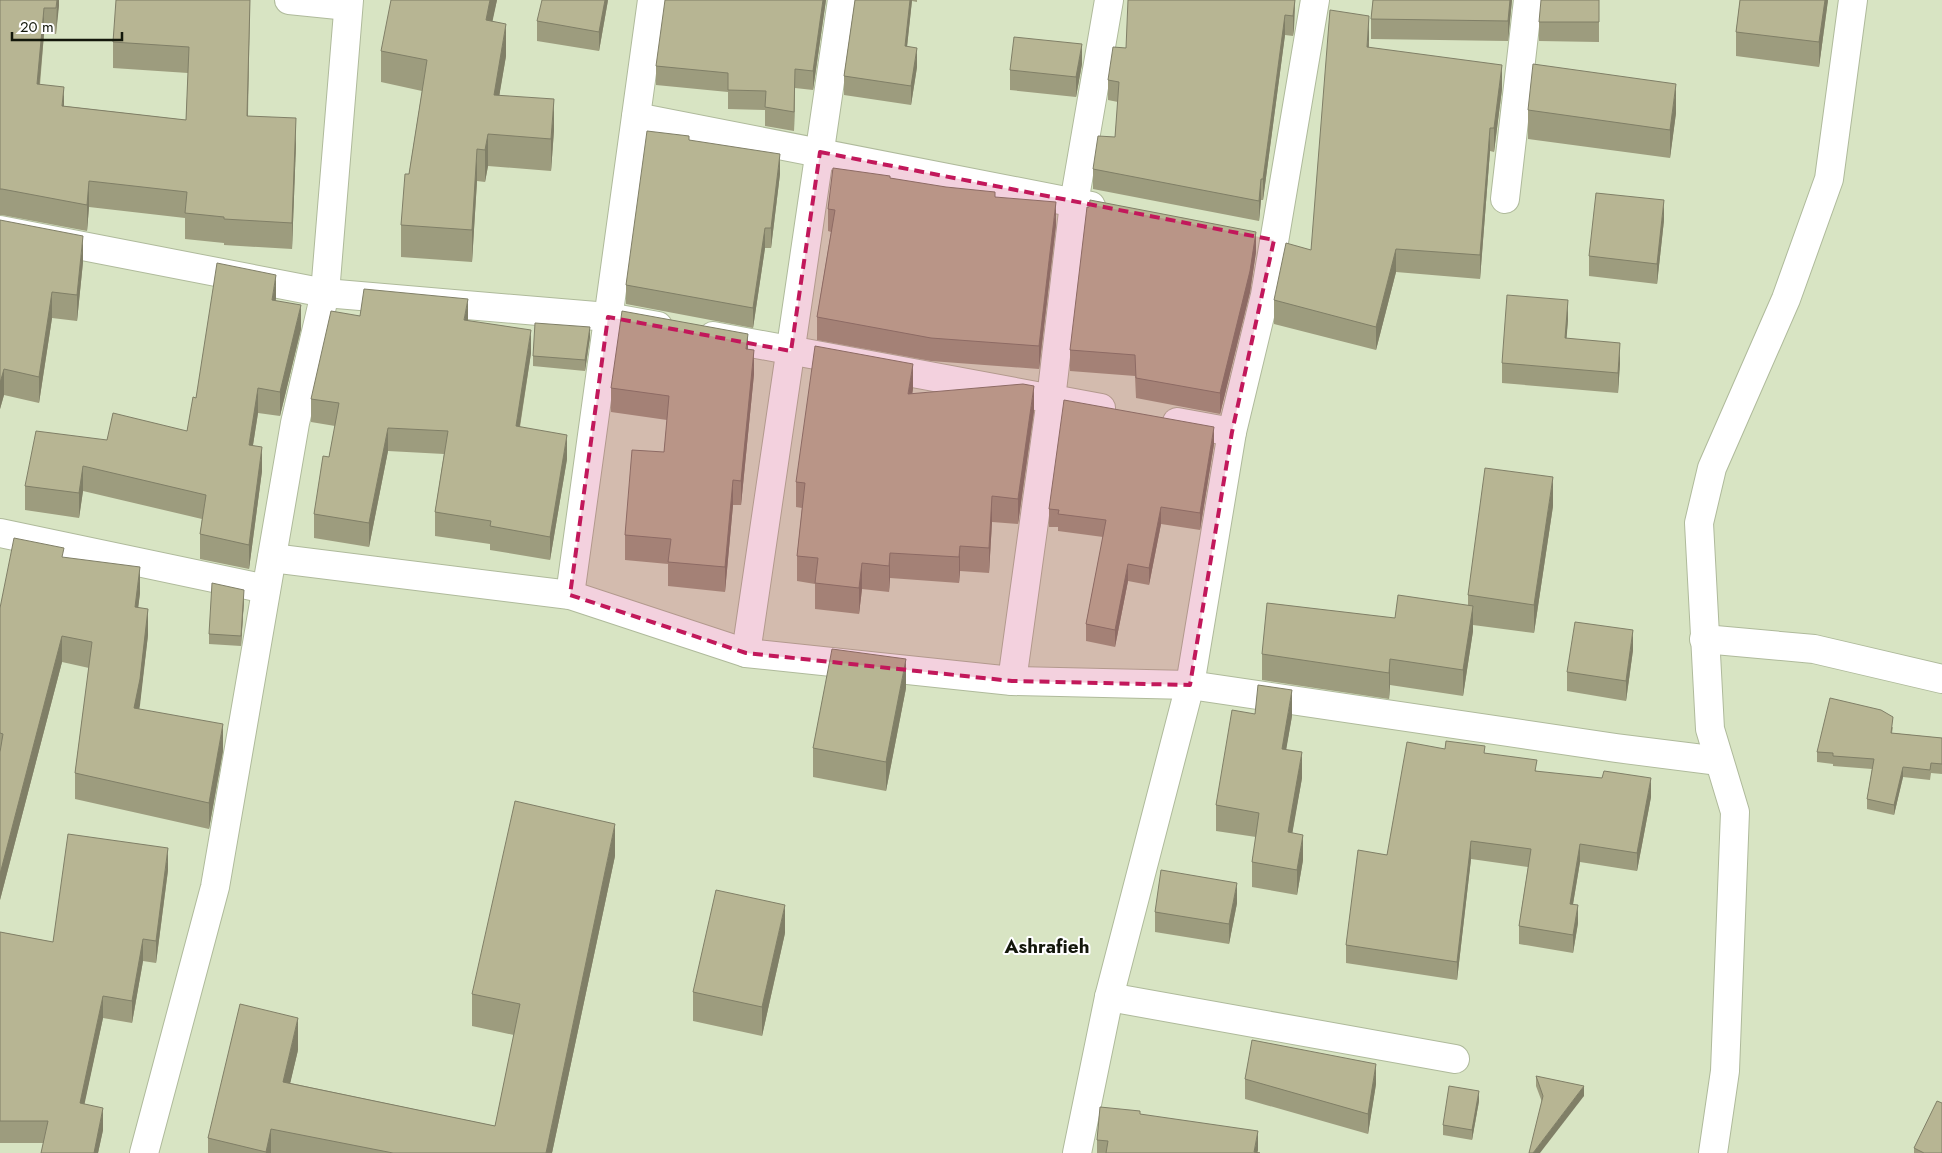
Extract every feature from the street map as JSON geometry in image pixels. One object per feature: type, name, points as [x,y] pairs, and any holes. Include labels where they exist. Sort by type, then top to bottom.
[{"type":"street","points":[[144,1153],[215,886],[295,423],[325,293],[349,3],[288,0]]},
{"type":"street","points":[[570,595],[652,0]]},
{"type":"street","points":[[746,653],[792,351],[842,0]]},
{"type":"street","points":[[1012,681],[1051,399],[1074,203],[1109,0]]},
{"type":"street","points":[[1078,1153],[1109,997],[1190,685],[1232,432],[1265,294],[1315,0]]},
{"type":"street","points":[[1505,199],[1528,0]]},
{"type":"street","points":[[1713,1153],[1725,1071],[1735,812],[1710,728],[1699,523],[1712,468],[1786,299],[1829,179],[1853,0]]},
{"type":"street","points":[[636,117],[1112,210]]},
{"type":"street","points":[[0,230],[325,293],[608,317],[1127,413]]},
{"type":"street","points":[[1246,234],[1274,240]]},
{"type":"street","points":[[1156,418],[1232,432]]},
{"type":"street","points":[[0,533],[266,589]]},
{"type":"street","points":[[272,558],[570,595],[746,653],[1012,681],[1190,685],[1616,748],[1719,761]]},
{"type":"street","points":[[1704,638],[1814,650],[1942,679]]},
{"type":"street","points":[[1109,997],[1455,1059]]},
{"type":"highlighted area","points":[[820,152],[1274,240],[1232,432],[1190,685],[1012,681],[746,653],[570,595],[608,317],[791,351]]},
{"type":"building","points":[[0,0],[57,0],[56,8],[44,8],[37,84],[64,87],[62,106],[186,120],[189,47],[113,42],[116,0],[250,0],[247,116],[296,118],[292,223],[224,219],[224,217],[185,213],[187,192],[89,181],[87,205],[0,189]]},
{"type":"building","points":[[391,0],[490,0],[486,20],[506,24],[494,95],[554,99],[551,139],[488,134],[485,150],[477,149],[472,230],[401,225],[405,174],[409,174],[427,60],[381,51]]},
{"type":"building","points":[[542,0],[605,0],[599,32],[537,21]]},
{"type":"building","points":[[665,0],[823,0],[813,71],[795,69],[794,112],[765,107],[766,91],[728,90],[728,73],[656,66]]},
{"type":"building","points":[[855,0],[910,0],[905,46],[917,48],[911,86],[844,76]]},
{"type":"building","points":[[1128,0],[1295,0],[1293,16],[1285,15],[1259,201],[1093,169],[1098,136],[1115,137],[1119,82],[1108,80],[1113,47],[1126,48]]},
{"type":"building","points":[[1373,0],[1510,0],[1508,21],[1371,19]]},
{"type":"building","points":[[1541,0],[1599,0],[1599,22],[1539,22]]},
{"type":"building","points":[[1740,0],[1825,0],[1819,42],[1736,32]]},
{"type":"building","points":[[1330,10],[1369,16],[1367,47],[1502,65],[1494,128],[1490,128],[1480,255],[1396,249],[1376,327],[1274,300],[1286,243],[1311,250]]},
{"type":"building","points":[[1014,37],[1082,44],[1076,77],[1010,70]]},
{"type":"building","points":[[1533,64],[1676,84],[1670,130],[1528,110]]},
{"type":"building","points":[[647,131],[689,136],[689,140],[780,154],[771,228],[765,228],[753,308],[626,285]]},
{"type":"building","points":[[833,168],[890,176],[890,178],[946,187],[995,192],[995,197],[1056,202],[1039,346],[931,338],[817,317],[835,210],[828,209]]},
{"type":"building","points":[[1596,193],[1664,200],[1657,264],[1589,256]]},
{"type":"building","points":[[1090,200],[1256,232],[1250,271],[1220,393],[1136,378],[1135,355],[1070,350],[1087,207],[1089,207]]},
{"type":"building","points":[[0,220],[83,236],[77,295],[52,292],[39,377],[4,369],[0,383]]},
{"type":"building","points":[[217,263],[276,275],[272,300],[301,305],[280,392],[258,388],[249,445],[262,447],[249,545],[200,534],[206,495],[83,466],[79,493],[25,486],[36,431],[107,440],[113,413],[187,431],[193,397],[196,398]]},
{"type":"building","points":[[364,289],[468,299],[464,320],[531,330],[516,426],[567,435],[550,537],[490,526],[491,521],[435,512],[448,431],[388,428],[369,523],[314,514],[323,456],[329,457],[339,403],[311,399],[331,311],[360,316]]},
{"type":"building","points":[[1507,295],[1568,300],[1565,338],[1620,343],[1618,373],[1502,363]]},
{"type":"building","points":[[622,311],[748,334],[746,349],[754,350],[741,481],[733,480],[725,567],[668,562],[671,539],[625,535],[632,450],[664,452],[669,396],[611,388]]},
{"type":"building","points":[[535,323],[590,327],[585,360],[533,356]]},
{"type":"building","points":[[815,346],[913,364],[908,394],[1023,384],[1034,386],[1018,499],[992,496],[989,548],[960,546],[959,557],[890,553],[889,566],[862,563],[859,588],[815,583],[818,558],[797,556],[805,483],[796,482]]},
{"type":"building","points":[[1064,400],[1214,427],[1200,513],[1161,507],[1149,568],[1128,564],[1115,630],[1086,624],[1106,520],[1058,514],[1059,510],[1049,509]]},
{"type":"building","points":[[1485,468],[1553,477],[1534,605],[1468,595]]},
{"type":"building","points":[[14,538],[64,548],[62,557],[140,567],[135,607],[148,609],[140,679],[134,708],[223,724],[209,803],[75,773],[92,642],[62,636],[0,874],[0,752],[3,734],[0,733],[0,608]]},
{"type":"building","points":[[212,583],[244,590],[241,636],[209,634]]},
{"type":"building","points":[[1398,595],[1473,606],[1463,670],[1390,659],[1389,673],[1262,654],[1267,603],[1395,618]]},
{"type":"building","points":[[1575,622],[1633,630],[1626,681],[1567,672]]},
{"type":"building","points":[[832,649],[906,659],[886,762],[813,748]]},
{"type":"building","points":[[1258,685],[1292,690],[1282,749],[1302,752],[1288,832],[1303,835],[1297,870],[1252,862],[1259,813],[1216,805],[1232,710],[1255,714]]},
{"type":"building","points":[[1830,698],[1881,710],[1893,717],[1891,733],[1942,738],[1942,764],[1931,763],[1930,770],[1903,767],[1894,805],[1867,799],[1874,759],[1833,756],[1833,753],[1817,752]]},
{"type":"building","points":[[1446,741],[1485,746],[1484,753],[1537,760],[1535,771],[1602,778],[1604,771],[1651,778],[1637,853],[1580,844],[1570,904],[1578,905],[1573,935],[1519,926],[1531,849],[1471,841],[1457,962],[1346,945],[1358,850],[1387,855],[1407,742],[1445,749]]},
{"type":"building","points":[[515,801],[615,824],[546,1153],[393,1153],[271,1129],[266,1152],[208,1138],[240,1004],[298,1018],[283,1082],[495,1126],[520,1004],[472,994]]},
{"type":"building","points":[[68,834],[168,848],[156,941],[143,939],[132,1001],[103,996],[80,1103],[103,1108],[94,1153],[41,1153],[48,1121],[0,1121],[0,932],[53,942]]},
{"type":"building","points":[[1161,870],[1237,883],[1229,924],[1155,912]]},
{"type":"building","points":[[716,890],[785,905],[762,1007],[693,992]]},
{"type":"building","points":[[1252,1040],[1376,1064],[1368,1114],[1245,1079]]},
{"type":"building","points":[[1536,1076],[1584,1086],[1533,1153],[1529,1153],[1543,1096]]},
{"type":"building","points":[[1449,1086],[1479,1091],[1472,1130],[1443,1125]]},
{"type":"building","points":[[1937,1101],[1942,1103],[1942,1153],[1924,1153],[1914,1148]]},
{"type":"building","points":[[1100,1107],[1140,1111],[1140,1114],[1258,1131],[1254,1152],[1260,1153],[1106,1153],[1108,1141],[1097,1140]]},
{"type":"district","name":"Ashrafieh","points":[[1047,946]]}]
